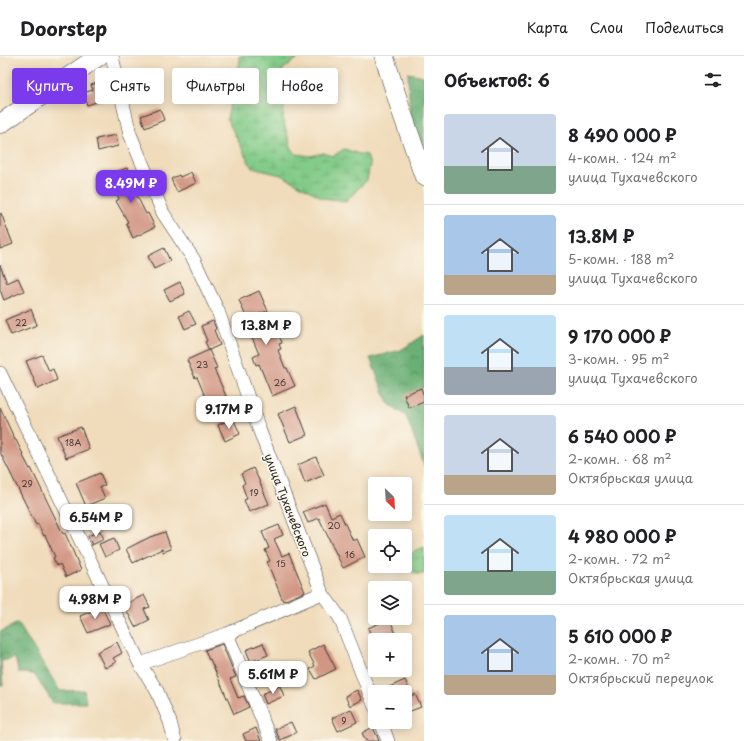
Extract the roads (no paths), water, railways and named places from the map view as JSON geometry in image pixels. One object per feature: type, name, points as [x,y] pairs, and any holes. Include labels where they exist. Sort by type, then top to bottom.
[{"type":"main road","points":[[0,124],[99,56]]},
{"type":"main road","points":[[384,56],[424,176]]},
{"type":"street","name":"улица Тухачевского","points":[[112,56],[130,134],[163,213],[194,260],[218,311],[259,429],[322,593],[340,618],[368,689]]},
{"type":"street","points":[[0,373],[140,664],[157,691],[170,722],[175,741]]},
{"type":"street","points":[[140,664],[227,634],[322,593]]},
{"type":"street","points":[[227,634],[271,741]]},
{"type":"street","points":[[384,729],[388,741]]}]
